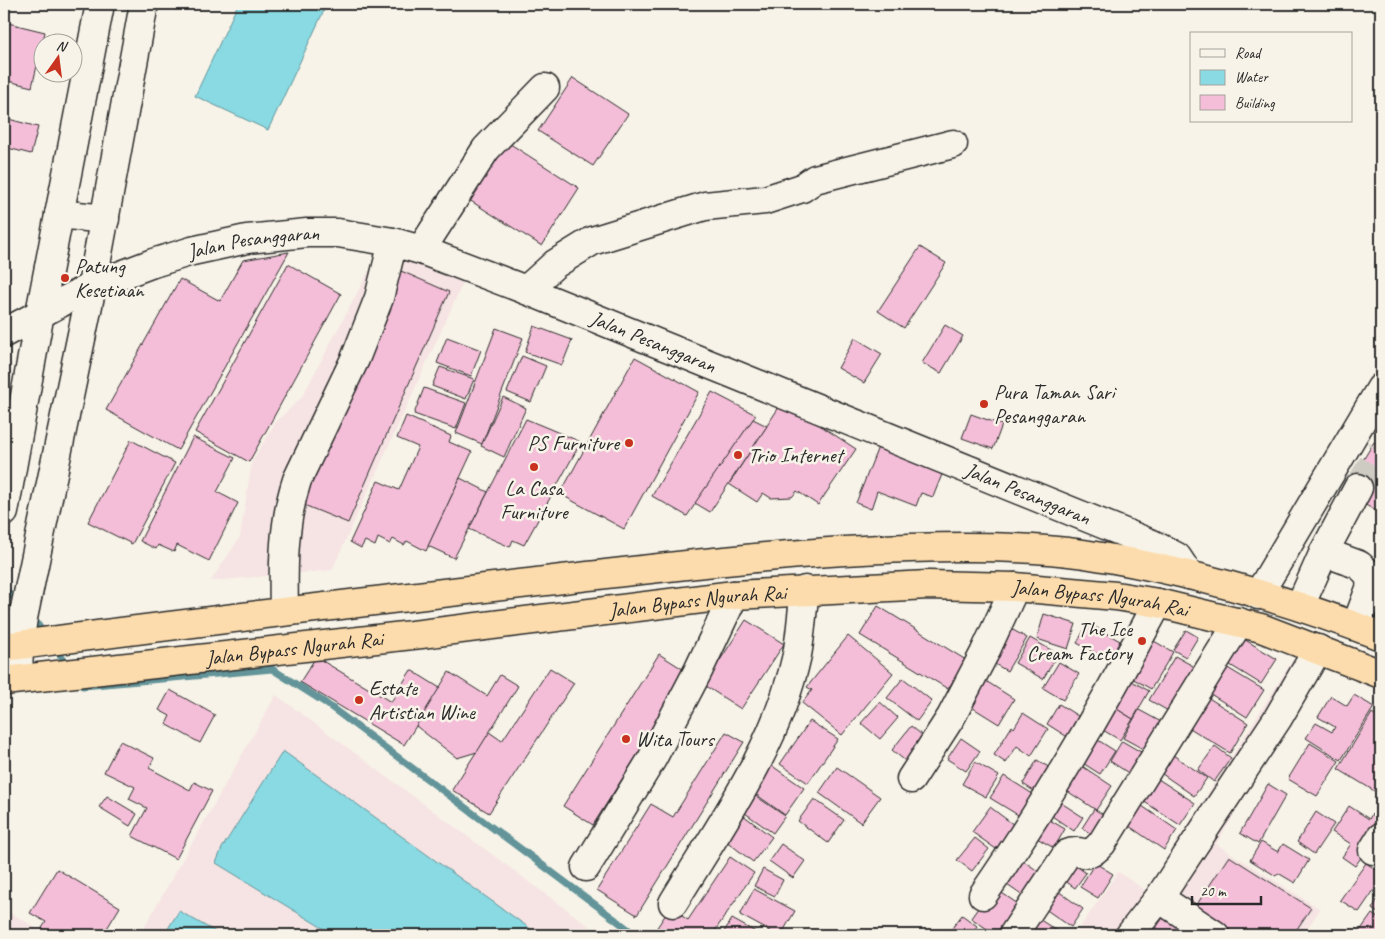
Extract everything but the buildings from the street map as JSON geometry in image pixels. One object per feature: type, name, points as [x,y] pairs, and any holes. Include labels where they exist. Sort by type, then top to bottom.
[{"type":"highway","name":"Jalan Bypass Ngurah Rai","points":[[11,646],[284,611],[686,565],[853,550],[984,546],[1083,554],[1189,575],[1300,606],[1381,636]]},
{"type":"highway","name":"Jalan Bypass Ngurah Rai","points":[[11,680],[421,634],[734,595],[928,585],[1015,587],[1116,596],[1158,603],[1262,628],[1381,674]]},
{"type":"street","points":[[4,512],[40,313],[100,4]]},
{"type":"street","points":[[11,680],[11,646],[23,618],[40,540],[105,219],[144,4]]},
{"type":"street","points":[[421,250],[486,149],[545,88]]},
{"type":"street","points":[[526,290],[555,264],[592,241],[705,206],[765,200],[802,188],[816,179],[953,144]]},
{"type":"street","points":[[59,214],[105,219]]},
{"type":"street","name":"Jalan Pesanggaran","points":[[4,332],[92,286],[184,253],[248,239],[306,233],[330,233],[393,242],[421,250],[526,290],[1152,544],[1177,557],[1189,575]]},
{"type":"street","points":[[284,611],[283,588],[287,518],[291,498],[297,480],[355,359],[379,298],[393,242]]},
{"type":"street","points":[[1258,594],[1381,388]]},
{"type":"street","points":[[1300,606],[1324,552],[1358,488]]},
{"type":"street","points":[[1324,552],[1359,565],[1369,574],[1371,586],[1356,626]]},
{"type":"street","points":[[911,779],[951,717],[984,654],[1015,587]]},
{"type":"street","points":[[672,903],[754,769],[775,726],[797,654],[805,590]]},
{"type":"street","points":[[586,866],[652,759],[698,671],[734,595]]},
{"type":"street","points":[[983,895],[1027,832],[1116,682],[1158,603]]},
{"type":"street","points":[[1013,935],[1067,854],[1074,851],[1088,855],[1095,851],[1102,843],[1239,622]]},
{"type":"street","points":[[1130,935],[1159,898],[1278,718],[1318,649]]},
{"type":"street","points":[[1159,898],[1215,935]]},
{"type":"shaded area","points":[[380,250],[466,276],[332,570],[211,581],[240,537],[252,462],[275,423],[302,397]]},
{"type":"shaded area","points":[[1293,660],[1322,671],[1216,844],[1320,909],[1303,935],[1075,935],[1118,872],[1146,891]]},
{"type":"shaded area","points":[[276,695],[601,935],[140,935]]},
{"type":"shaded area","points":[[4,909],[48,935],[4,935]]},
{"type":"water","points":[[238,4],[327,4],[268,130],[195,96]]},
{"type":"water","points":[[283,751],[539,935],[334,935],[216,863],[222,848]]},
{"type":"water","points":[[179,911],[221,935],[164,935]]},
{"type":"waterway","points":[[4,589],[20,604]]},
{"type":"waterway","points":[[31,615],[45,635]]},
{"type":"waterway","points":[[55,648],[69,667]]},
{"type":"waterway","points":[[83,686],[272,669],[324,702],[636,935]]},
{"type":"tunnel","points":[[1358,488],[1381,450]]},
{"type":"place","name":"Patung Kesetiaan","points":[[65,278]]},
{"type":"place","name":"Pura Taman Sari Pesanggaran","points":[[984,404]]},
{"type":"place","name":"PS Furniture","points":[[629,443]]},
{"type":"place","name":"Trio Internet","points":[[738,455]]},
{"type":"place","name":"La Casa Furniture","points":[[534,467]]},
{"type":"place","name":"The Ice Cream Factory","points":[[1142,641]]},
{"type":"place","name":"Estate Artistian Wine","points":[[359,700]]},
{"type":"place","name":"Wita Tours","points":[[626,739]]}]
